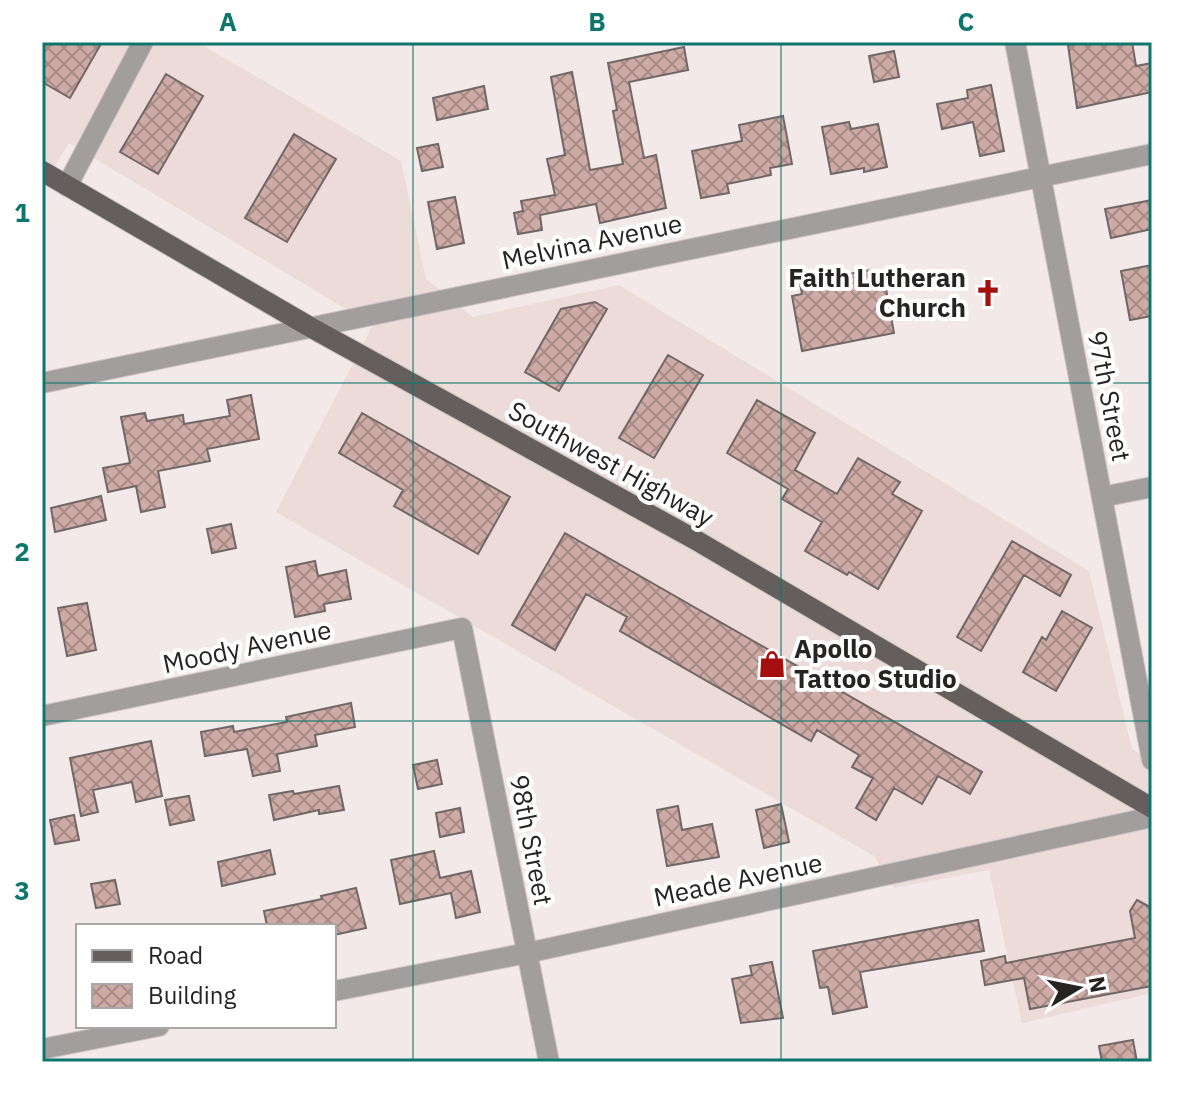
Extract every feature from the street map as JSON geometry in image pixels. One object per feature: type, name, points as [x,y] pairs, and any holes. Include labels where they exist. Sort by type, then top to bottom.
[{"type":"main road","name":"Southwest Highway","points":[[42,171],[310,327],[694,539],[1152,808]]},
{"type":"street","points":[[67,186],[143,42]]},
{"type":"street","name":"97th Street","points":[[1015,42],[1152,760]]},
{"type":"street","name":"Melvina Avenue","points":[[42,383],[1152,154]]},
{"type":"street","points":[[1102,497],[1152,487]]},
{"type":"street","name":"Moody Avenue","points":[[42,716],[462,628]]},
{"type":"street","name":"98th Street","points":[[462,628],[549,1062]]},
{"type":"street","name":"Meade Avenue","points":[[336,991],[527,953],[1152,817]]},
{"type":"street","points":[[42,1049],[149,1028]]},
{"type":"shaded area","points":[[42,42],[197,42],[401,161],[426,279],[473,317],[619,285],[1089,571],[1132,749],[1152,762],[1152,993],[1022,1023],[989,870],[894,888],[874,856],[276,512],[373,325],[69,143],[42,185]]},
{"type":"building","points":[[42,42],[102,42],[70,98],[42,82]]},
{"type":"building","points":[[1132,42],[1136,66],[1152,63],[1152,92],[1077,108],[1068,45]]},
{"type":"building","points":[[684,47],[688,70],[629,82],[644,158],[656,155],[666,208],[600,223],[596,204],[540,215],[542,230],[518,234],[514,213],[523,211],[521,201],[555,195],[547,159],[565,155],[551,77],[572,72],[590,170],[623,164],[608,63]]},
{"type":"building","points":[[894,51],[899,77],[874,82],[869,56]]},
{"type":"building","points":[[166,74],[203,96],[158,174],[120,152]]},
{"type":"building","points":[[991,85],[1004,151],[980,156],[973,122],[942,129],[937,104],[968,98],[967,90]]},
{"type":"building","points":[[484,86],[488,109],[437,120],[433,98]]},
{"type":"building","points":[[783,116],[792,164],[770,168],[771,175],[727,184],[729,193],[701,198],[692,151],[742,141],[739,125]]},
{"type":"building","points":[[849,122],[851,129],[878,124],[887,167],[831,174],[822,127]]},
{"type":"building","points":[[294,134],[336,159],[287,242],[245,218]]},
{"type":"building","points":[[438,144],[443,167],[422,171],[417,148]]},
{"type":"building","points":[[455,197],[464,243],[437,249],[428,202]]},
{"type":"building","points":[[1152,200],[1152,229],[1111,238],[1105,209]]},
{"type":"building","points":[[1152,265],[1152,316],[1130,320],[1121,271]]},
{"type":"building","points":[[871,270],[873,280],[884,278],[894,333],[802,351],[792,296],[802,294],[800,283]]},
{"type":"building","points":[[595,302],[607,309],[559,391],[525,372],[561,309]]},
{"type":"building","points":[[668,355],[703,375],[654,458],[619,438]]},
{"type":"building","points":[[251,395],[259,439],[207,449],[210,461],[158,471],[165,507],[141,512],[136,486],[108,492],[103,468],[130,463],[121,417],[145,413],[147,421],[183,415],[184,424],[230,416],[227,400]]},
{"type":"building","points":[[757,400],[815,433],[795,470],[837,494],[858,458],[900,482],[892,494],[922,511],[878,589],[805,551],[822,522],[782,499],[788,489],[727,453]]},
{"type":"building","points":[[362,413],[510,497],[478,554],[394,506],[403,490],[339,453]]},
{"type":"building","points":[[101,496],[106,520],[55,532],[51,508]]},
{"type":"building","points":[[231,524],[236,548],[212,553],[207,529]]},
{"type":"building","points":[[565,533],[982,772],[970,794],[938,776],[922,804],[894,788],[876,820],[856,808],[873,778],[852,767],[859,755],[817,730],[811,741],[620,631],[627,617],[586,594],[555,650],[512,625]]},
{"type":"building","points":[[1012,541],[1071,575],[1060,596],[1024,575],[981,651],[957,637]]},
{"type":"building","points":[[315,561],[318,576],[346,570],[351,599],[324,604],[325,611],[295,617],[286,567]]},
{"type":"building","points":[[87,603],[96,650],[67,656],[58,608]]},
{"type":"building","points":[[1062,611],[1092,628],[1056,691],[1023,672],[1042,637],[1046,640]]},
{"type":"building","points":[[351,703],[355,727],[315,735],[317,746],[277,754],[280,771],[253,776],[247,749],[205,756],[201,732],[233,726],[234,732],[287,722],[286,717]]},
{"type":"building","points":[[151,741],[162,796],[136,802],[132,782],[93,790],[98,812],[81,816],[70,758]]},
{"type":"building","points":[[437,760],[442,784],[418,789],[413,765]]},
{"type":"building","points":[[339,786],[344,810],[319,814],[319,810],[274,820],[269,795]]},
{"type":"building","points":[[189,796],[194,820],[170,825],[165,800]]},
{"type":"building","points":[[781,804],[789,842],[764,848],[756,810]]},
{"type":"building","points":[[678,806],[682,830],[712,824],[719,857],[667,866],[657,810]]},
{"type":"building","points":[[460,808],[464,832],[440,837],[436,813]]},
{"type":"building","points":[[74,815],[79,840],[55,844],[50,820]]},
{"type":"building","points":[[270,850],[275,874],[222,886],[218,862]]},
{"type":"building","points":[[434,851],[440,878],[471,871],[480,912],[456,918],[451,893],[400,904],[391,860]]},
{"type":"building","points":[[115,880],[120,904],[96,908],[91,884]]},
{"type":"building","points":[[356,888],[366,928],[336,935],[336,924],[267,924],[264,911],[322,899],[321,896]]},
{"type":"building","points":[[1137,900],[1152,908],[1152,986],[1030,1009],[1024,978],[985,985],[981,961],[1005,956],[1006,963],[1135,938],[1130,911]]},
{"type":"building","points":[[978,920],[984,951],[860,972],[867,1007],[833,1014],[828,987],[820,988],[813,951]]},
{"type":"building","points":[[772,962],[783,1018],[741,1023],[732,979],[752,975],[750,966]]},
{"type":"building","points":[[1133,1040],[1137,1062],[1102,1062],[1099,1046]]},
{"type":"place","name":"Faith Lutheran Church","points":[[988,293]]},
{"type":"place","name":"Apollo Tattoo Studio","points":[[772,664]]}]
